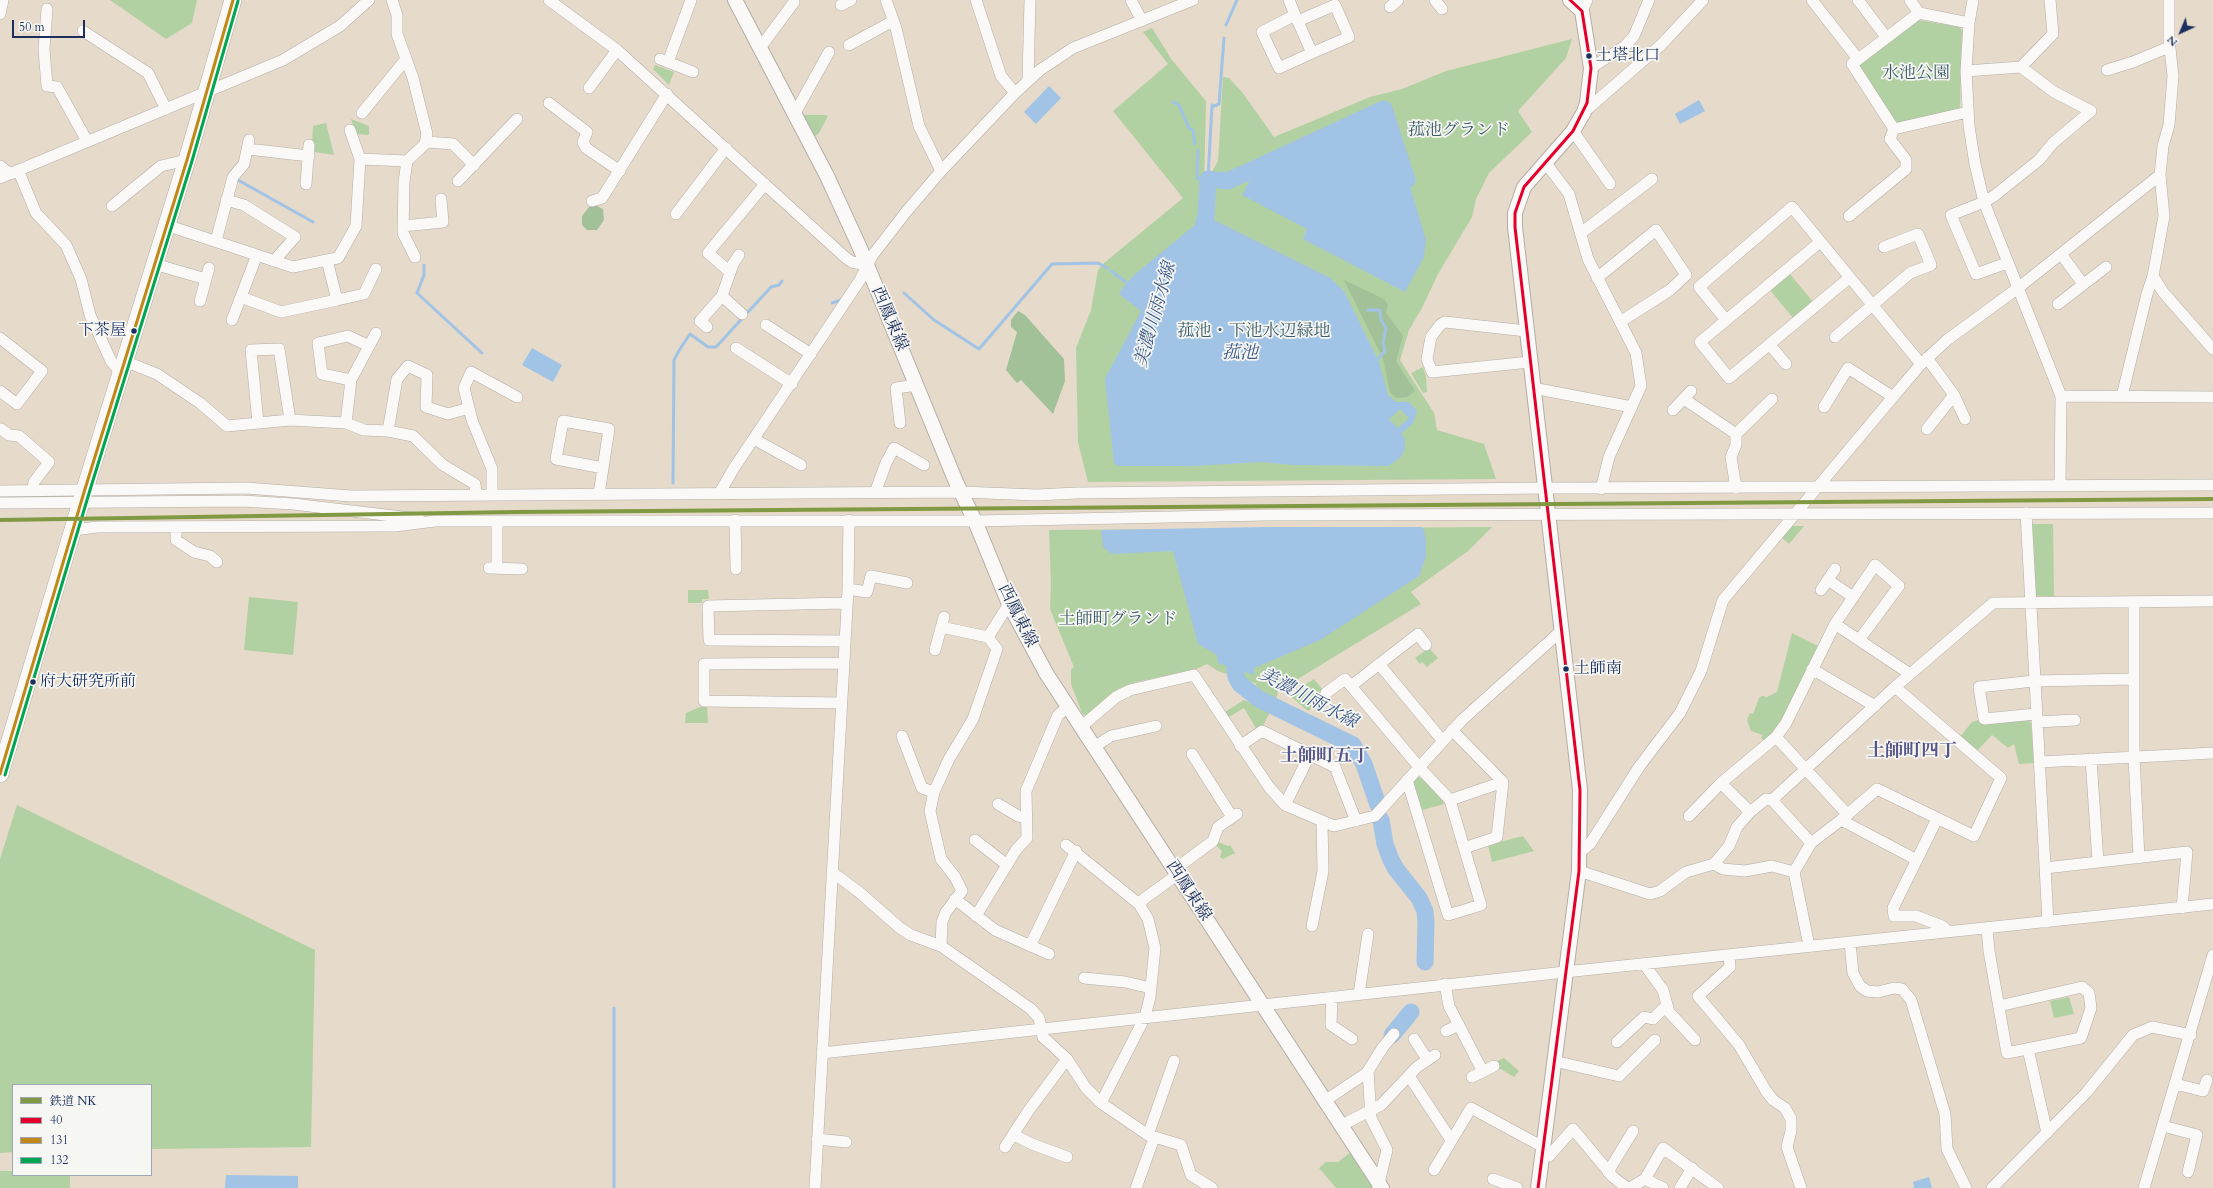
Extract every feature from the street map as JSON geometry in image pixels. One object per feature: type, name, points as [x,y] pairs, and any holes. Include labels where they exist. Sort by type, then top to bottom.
[{"type":"highway","points":[[0,774],[122,366],[187,160],[233,0]]},
{"type":"main road","name":"西鳳東線","points":[[735,0],[828,176],[867,265],[1009,604],[1046,673],[1326,1100],[1380,1186]]},
{"type":"main road","points":[[1538,1188],[1579,871],[1580,790],[1546,488],[1520,288],[1515,214],[1524,187],[1573,131],[1584,112],[1591,68],[1585,6],[1570,0]]},
{"type":"street","points":[[0,14],[4,0]]},
{"type":"street","points":[[9,174],[87,140],[166,109],[282,60],[340,26],[369,0]]},
{"type":"street","points":[[392,0],[397,15],[397,34],[406,58],[424,118],[427,142]]},
{"type":"street","points":[[549,0],[617,50],[846,258],[852,262],[867,265]]},
{"type":"street","points":[[691,0],[664,61],[693,72]]},
{"type":"street","points":[[886,0],[893,21],[920,126],[941,171]]},
{"type":"street","points":[[976,0],[1001,76],[1015,93]]},
{"type":"street","points":[[1028,80],[1030,0]]},
{"type":"street","points":[[1131,0],[1142,20]]},
{"type":"street","points":[[719,494],[734,468],[792,384],[860,280],[867,265],[906,212],[941,171],[1015,93],[1040,70],[1073,48],[1193,0]]},
{"type":"street","points":[[1289,0],[1312,52]]},
{"type":"street","points":[[1591,68],[1625,46],[1634,36],[1649,0]]},
{"type":"street","points":[[1584,112],[1661,45],[1703,0]]},
{"type":"street","points":[[1812,0],[1858,59]]},
{"type":"street","points":[[1858,0],[1886,36]]},
{"type":"street","points":[[1910,0],[1919,13],[1968,23]]},
{"type":"street","points":[[1973,0],[1968,23],[1966,71],[1968,112],[1975,164],[1984,202],[2061,396],[2060,485]]},
{"type":"street","points":[[2021,67],[2052,34],[2050,0]]},
{"type":"street","points":[[2122,396],[2147,294],[2153,276],[2164,216],[2160,176],[2163,146],[2169,125],[2173,76],[2169,46],[2169,0]]},
{"type":"street","points":[[760,48],[794,2]]},
{"type":"street","points":[[1335,5],[1349,37],[1312,52],[1279,68],[1262,32],[1296,18],[1335,5]]},
{"type":"street","points":[[47,9],[44,49],[46,86],[57,87],[87,140]]},
{"type":"street","points":[[1894,129],[1852,64],[1886,36],[1919,13]]},
{"type":"street","points":[[849,45],[893,21]]},
{"type":"street","points":[[83,31],[148,73],[166,109]]},
{"type":"street","points":[[2107,70],[2133,62],[2169,46]]},
{"type":"street","points":[[589,88],[617,50]]},
{"type":"street","points":[[795,113],[829,52]]},
{"type":"street","points":[[362,113],[406,58]]},
{"type":"street","points":[[1966,71],[2021,67],[2054,92],[2091,111],[2053,143],[2039,160],[1984,202],[1951,215],[1976,274],[2007,263]]},
{"type":"street","points":[[592,201],[602,198],[667,94]]},
{"type":"street","points":[[549,103],[587,132],[583,142],[586,148],[620,171]]},
{"type":"street","points":[[1894,129],[1968,112]]},
{"type":"street","points":[[458,181],[517,119]]},
{"type":"street","points":[[1849,216],[1906,169],[1906,160],[1890,139],[1894,129]]},
{"type":"street","points":[[166,225],[294,267],[338,258],[356,226],[360,159],[350,130]]},
{"type":"street","points":[[1573,131],[1610,184]]},
{"type":"street","points":[[415,257],[403,233],[407,161],[427,142],[453,144],[474,165]]},
{"type":"street","points":[[216,241],[233,177],[244,164],[248,145],[309,150],[306,184]]},
{"type":"street","points":[[676,214],[726,148]]},
{"type":"street","points":[[360,159],[407,161]]},
{"type":"street","points":[[112,206],[161,166],[187,160]]},
{"type":"street","points":[[1545,162],[1569,194],[1588,259],[1636,354],[1641,386],[1609,457],[1601,489]]},
{"type":"street","points":[[0,166],[9,174],[36,213],[66,245],[80,279],[90,315],[111,361],[122,366],[157,374],[200,403],[227,426],[290,420],[346,423],[364,430],[388,431],[413,436],[444,465],[475,484],[476,494]]},
{"type":"street","points":[[1579,853],[1590,844],[1639,766],[1680,713],[1701,671],[1723,600],[1893,397],[1924,361],[1946,340],[2018,288],[2160,176]]},
{"type":"street","points":[[1581,232],[1652,179]]},
{"type":"street","points":[[730,272],[708,253],[764,184]]},
{"type":"street","points":[[403,226],[443,222],[441,199]]},
{"type":"street","points":[[226,200],[244,205],[296,237],[274,261]]},
{"type":"street","points":[[1726,320],[1699,287],[1792,207],[1872,305],[1954,395],[1965,419]]},
{"type":"street","points":[[1597,278],[1656,230],[1686,275],[1670,290],[1620,322]]},
{"type":"street","points":[[1834,337],[1910,273],[1931,265],[1918,234],[1884,247]]},
{"type":"street","points":[[1820,242],[1700,342],[1729,378],[1849,278]]},
{"type":"street","points":[[2061,254],[2084,284]]},
{"type":"street","points":[[232,320],[257,255]]},
{"type":"street","points":[[707,327],[700,320],[722,296],[730,272],[739,255]]},
{"type":"street","points":[[327,260],[337,300]]},
{"type":"street","points":[[154,264],[206,279]]},
{"type":"street","points":[[2058,304],[2106,267]]},
{"type":"street","points":[[200,301],[209,268]]},
{"type":"street","points":[[241,297],[281,312],[364,294],[376,270]]},
{"type":"street","points":[[2153,276],[2167,298],[2213,349]]},
{"type":"street","points":[[722,296],[742,314]]},
{"type":"street","points":[[1526,331],[1445,322],[1440,325],[1431,337],[1427,359],[1432,372],[1530,362]]},
{"type":"street","points":[[766,325],[811,354]]},
{"type":"street","points":[[346,423],[351,380],[376,333]]},
{"type":"street","points":[[351,380],[322,374],[318,343],[348,336],[369,346]]},
{"type":"street","points":[[0,338],[42,371],[17,404],[0,391]]},
{"type":"street","points":[[1770,344],[1786,364]]},
{"type":"street","points":[[736,348],[792,384]]},
{"type":"street","points":[[258,423],[251,350],[279,349],[290,420]]},
{"type":"street","points":[[388,431],[397,379],[408,366],[427,375],[426,407],[448,414],[469,408]]},
{"type":"street","points":[[1824,408],[1848,368],[1893,397]]},
{"type":"street","points":[[492,494],[492,469],[469,408],[464,388],[471,372],[517,397]]},
{"type":"street","points":[[900,423],[896,388],[917,385]]},
{"type":"street","points":[[1533,388],[1632,407]]},
{"type":"street","points":[[1673,410],[1687,395],[1736,434]]},
{"type":"street","points":[[1927,429],[1954,395]]},
{"type":"street","points":[[2061,396],[2213,397]]},
{"type":"street","points":[[1736,488],[1731,457],[1736,445],[1736,434],[1772,399]]},
{"type":"street","points":[[599,494],[603,468],[609,429],[563,421],[556,459],[603,468]]},
{"type":"street","points":[[0,430],[1,429],[9,435],[19,436],[49,462],[34,482],[33,489]]},
{"type":"street","points":[[754,438],[801,465]]},
{"type":"street","points":[[874,493],[886,463],[894,448],[924,464]]},
{"type":"street","points":[[0,503],[83,495],[246,488],[351,496],[961,492],[1037,495],[1076,493],[1546,488],[1601,489],[2213,485]]},
{"type":"street","points":[[0,491],[33,489],[83,495],[293,504],[436,521],[975,521],[1267,515],[2213,513]]},
{"type":"street","points":[[2026,513],[2048,922]]},
{"type":"street","points":[[735,520],[736,570]]},
{"type":"street","points":[[815,1188],[848,589],[849,520]]},
{"type":"street","points":[[74,530],[97,527],[176,526],[395,526],[436,521]]},
{"type":"street","points":[[497,521],[493,568],[522,568]]},
{"type":"street","points":[[176,526],[176,540],[194,552],[210,556],[216,562]]},
{"type":"street","points":[[1689,816],[1721,783],[1776,737],[1786,723],[1835,624],[1875,566],[1898,586],[1859,640]]},
{"type":"street","points":[[1821,590],[1835,569]]},
{"type":"street","points":[[848,589],[867,592],[871,576],[907,583]]},
{"type":"street","points":[[1828,580],[1853,597]]},
{"type":"street","points":[[1772,800],[1805,768],[1895,687],[1993,603],[2213,601]]},
{"type":"street","points":[[2134,602],[2134,757],[2139,858]]},
{"type":"street","points":[[845,640],[709,640],[708,606],[847,603]]},
{"type":"street","points":[[988,637],[1009,604]]},
{"type":"street","points":[[935,650],[942,622],[988,637],[997,649],[973,719],[949,759],[934,792],[930,811],[941,860],[955,877],[962,891],[955,899],[942,922],[941,946]]},
{"type":"street","points":[[1835,624],[1910,674]]},
{"type":"street","points":[[1081,727],[1116,697],[1130,690],[1194,675],[1240,746],[1285,805],[1334,826],[1375,816],[1452,730],[1562,631]]},
{"type":"street","points":[[1351,686],[1418,634],[1426,645]]},
{"type":"street","points":[[842,703],[704,701],[704,664],[844,663]]},
{"type":"street","points":[[1378,664],[1442,740]]},
{"type":"street","points":[[1812,669],[1875,706]]},
{"type":"street","points":[[1326,693],[1344,679],[1419,767],[1450,800],[1481,905],[1448,915],[1407,780]]},
{"type":"street","points":[[2075,720],[2037,718],[1984,719],[1979,687],[2034,681],[2134,679]]},
{"type":"street","points":[[1809,946],[1794,872],[1811,842],[1844,818],[1877,789],[1974,836],[2001,778],[1895,687]]},
{"type":"street","points":[[976,916],[1006,865],[1026,838],[1026,791],[1058,715],[1068,707]]},
{"type":"street","points":[[1094,747],[1111,736],[1156,726]]},
{"type":"street","points":[[1452,730],[1503,782]]},
{"type":"street","points":[[1240,746],[1262,731],[1335,767],[1356,821]]},
{"type":"street","points":[[902,736],[922,788],[934,792]]},
{"type":"street","points":[[1776,737],[1805,768],[1844,818],[1917,860]]},
{"type":"street","points":[[2040,762],[2213,753]]},
{"type":"street","points":[[1140,904],[1145,898],[1213,841],[1218,827],[1235,816],[1192,754]]},
{"type":"street","points":[[1285,805],[1310,754]]},
{"type":"street","points":[[2091,759],[2098,862]]},
{"type":"street","points":[[1450,800],[1503,782]]},
{"type":"street","points":[[1464,848],[1497,837],[1503,782]]},
{"type":"street","points":[[1721,783],[1750,812]]},
{"type":"street","points":[[1579,871],[1650,894],[1660,891],[1686,872],[1714,864],[1730,846],[1737,827],[1750,812],[1766,799],[1772,800],[1811,842]]},
{"type":"street","points":[[998,804],[1018,816],[1026,818]]},
{"type":"street","points":[[1938,819],[1893,908],[1894,916],[1916,916],[1942,926],[1948,932]]},
{"type":"street","points":[[1312,926],[1323,871],[1322,822]]},
{"type":"street","points":[[976,840],[1006,865]]},
{"type":"street","points":[[1066,845],[1076,851],[1140,904],[1148,919],[1155,948],[1151,988],[1145,1017],[1101,1103]]},
{"type":"street","points":[[1030,946],[1076,851]]},
{"type":"street","points":[[2045,868],[2187,852],[2182,908]]},
{"type":"street","points":[[1714,864],[1723,869],[1745,871],[1772,866],[1794,872]]},
{"type":"street","points":[[832,872],[859,892],[900,928],[911,935],[941,946],[1031,1009],[1039,1018],[1043,1037],[1067,1058],[1086,1088],[1101,1103],[1151,1136],[1181,1146],[1191,1175],[1212,1188]]},
{"type":"street","points":[[955,899],[995,930],[1049,954]]},
{"type":"street","points":[[822,1053],[1445,984],[2213,904]]},
{"type":"street","points":[[1987,928],[1988,952],[2008,1053],[2082,1038],[2091,1008],[2089,993],[2082,987],[1999,1006]]},
{"type":"street","points":[[1359,994],[1368,934]]},
{"type":"street","points":[[1850,943],[1853,973],[1860,986],[1867,991],[1878,992],[1894,988],[1902,989],[1911,1000],[1945,1114],[1947,1149],[1966,1188]]},
{"type":"street","points":[[1729,955],[1730,967],[1698,996],[1739,1045],[1766,1091],[1773,1100],[1785,1108],[1791,1119],[1791,1131],[1787,1147],[1801,1188]]},
{"type":"street","points":[[2144,1188],[2191,1035],[2213,955]]},
{"type":"street","points":[[1644,964],[1663,990],[1666,1006],[1694,1040]]},
{"type":"street","points":[[1084,978],[1125,982],[1151,988]]},
{"type":"street","points":[[1445,984],[1449,1006],[1483,1072]]},
{"type":"street","points":[[1332,997],[1332,1025],[1352,1039]]},
{"type":"street","points":[[1617,1042],[1644,1017],[1653,1019],[1666,1006]]},
{"type":"street","points":[[1446,1031],[1459,1024]]},
{"type":"street","points":[[1992,1188],[2086,1093],[2133,1035],[2152,1027],[2191,1035]]},
{"type":"street","points":[[1326,1100],[1368,1072],[1380,1051],[1394,1034]]},
{"type":"street","points":[[1342,1125],[1381,1105],[1409,1076],[1431,1057],[1414,1038]]},
{"type":"street","points":[[1554,1061],[1619,1076],[1655,1040]]},
{"type":"street","points":[[2028,1049],[2047,1133]]},
{"type":"street","points":[[1006,1147],[1067,1058]]},
{"type":"street","points":[[1136,1188],[1174,1062]]},
{"type":"street","points":[[1472,1077],[1494,1066]]},
{"type":"street","points":[[1368,1072],[1370,1110],[1373,1122],[1387,1150],[1380,1186]]},
{"type":"street","points":[[1409,1076],[1451,1140]]},
{"type":"street","points":[[2176,1084],[2203,1091],[2207,1080]]},
{"type":"street","points":[[1434,1170],[1471,1108],[1549,1156],[1573,1129],[1608,1172],[1628,1188],[1645,1179],[1663,1148],[1692,1168],[1715,1187]]},
{"type":"street","points":[[2163,1126],[2196,1135],[2188,1172]]},
{"type":"street","points":[[1608,1172],[1633,1131]]},
{"type":"street","points":[[1014,1135],[1032,1144],[1067,1157]]},
{"type":"street","points":[[817,1139],[846,1142]]},
{"type":"street","points":[[1680,1188],[1692,1168]]},
{"type":"street","points":[[1493,1179],[1517,1188]]},
{"type":"street","points":[[1645,1179],[1663,1188]]},
{"type":"green space","points":[[110,0],[197,0],[192,23],[166,39]]},
{"type":"green space","name":"水池公園","points":[[1918,20],[1959,27],[1962,30],[1960,107],[1958,110],[1897,124],[1860,67],[1860,62]]},
{"type":"green space","name":"菰池・下池水辺緑地","points":[[1152,28],[1172,60],[1206,101],[1204,186],[1218,161],[1223,77],[1229,78],[1242,92],[1274,137],[1370,97],[1402,89],[1446,71],[1572,39],[1566,58],[1518,111],[1532,132],[1489,173],[1476,199],[1472,217],[1438,274],[1422,308],[1409,330],[1400,360],[1434,413],[1437,430],[1484,444],[1496,479],[1088,482],[1078,442],[1076,348],[1091,310],[1098,270],[1104,263],[1183,198],[1113,111],[1168,64],[1143,32]]},
{"type":"green space","points":[[655,65],[674,72],[669,85],[653,69]]},
{"type":"green space","points":[[801,115],[828,116],[819,133],[812,138]]},
{"type":"green space","points":[[351,119],[369,126],[369,135],[356,134]]},
{"type":"green space","points":[[326,123],[334,155],[315,152],[315,145],[312,145],[313,126]]},
{"type":"green space","points":[[595,205],[603,209],[604,220],[597,230],[587,230],[582,225],[582,216],[589,207]]},
{"type":"green space","points":[[1790,274],[1813,302],[1793,318],[1770,290]]},
{"type":"green space","points":[[1344,280],[1384,299],[1388,305],[1386,313],[1403,336],[1396,361],[1415,391],[1407,397],[1396,398],[1390,392],[1383,359]]},
{"type":"green space","points":[[1018,311],[1025,315],[1064,359],[1065,381],[1053,414],[1021,380],[1017,383],[1006,370],[1017,332],[1011,327],[1011,320]]},
{"type":"green space","points":[[1423,367],[1426,377],[1427,392],[1423,393],[1411,373]]},
{"type":"green space","points":[[2031,524],[2053,524],[2054,596],[2038,596],[2034,594]]},
{"type":"green space","points":[[1790,526],[1804,526],[1789,544],[1781,537]]},
{"type":"green space","name":"土師町グランド","points":[[1492,527],[1468,551],[1411,592],[1421,604],[1278,691],[1276,700],[1259,689],[1255,683],[1218,671],[1207,664],[1196,669],[1136,682],[1118,689],[1086,716],[1082,713],[1071,684],[1071,669],[1074,667],[1050,609],[1051,584],[1049,530]]},
{"type":"green space","points":[[688,590],[708,590],[709,599],[702,599],[702,603],[688,603]]},
{"type":"green space","points":[[249,597],[298,602],[293,655],[244,650]]},
{"type":"green space","points":[[1792,633],[1818,646],[1777,732],[1765,741],[1761,738],[1763,735],[1751,731],[1747,720],[1750,713],[1753,714],[1759,698],[1762,696],[1767,697],[1777,692]]},
{"type":"green space","points":[[1429,648],[1438,658],[1427,667],[1422,662],[1420,664],[1415,658]]},
{"type":"green space","points":[[1314,679],[1328,696],[1308,711],[1289,695]]},
{"type":"green space","points":[[1244,700],[1270,712],[1262,728],[1257,730],[1244,708],[1229,717],[1225,712]]},
{"type":"green space","points":[[700,707],[707,707],[708,723],[685,723],[686,713]]},
{"type":"green space","points":[[1979,720],[1979,724],[2028,720],[2031,723],[2034,763],[2019,764],[2014,744],[2008,748],[1992,735],[1976,752],[1959,738],[1972,722]]},
{"type":"green space","points":[[1417,777],[1421,778],[1442,797],[1444,804],[1419,811],[1411,784]]},
{"type":"green space","points":[[17,805],[315,950],[311,1147],[152,1149],[152,1084],[12,1084],[12,1152],[0,1153],[0,859]]},
{"type":"green space","points":[[1523,836],[1534,851],[1492,862],[1488,845]]},
{"type":"green space","points":[[1218,842],[1228,846],[1230,845],[1235,853],[1223,859],[1220,857],[1222,851],[1216,845]]},
{"type":"green space","points":[[2069,997],[2074,1014],[2054,1018],[2050,1001]]},
{"type":"green space","points":[[1504,1058],[1519,1071],[1514,1077],[1501,1069],[1496,1070],[1493,1063]]},
{"type":"green space","points":[[1351,1152],[1374,1188],[1336,1188],[1319,1168],[1326,1162],[1338,1162]]},
{"type":"green space","points":[[0,1171],[12,1171],[12,1176],[70,1176],[70,1188],[0,1188]]},
{"type":"water","points":[[1049,86],[1061,98],[1036,124],[1024,112]]},
{"type":"water","points":[[1699,100],[1705,111],[1680,124],[1675,114]]},
{"type":"water","points":[[1382,114],[1405,187],[1410,186],[1426,240],[1424,257],[1405,292],[1303,239],[1307,229],[1242,195],[1254,173]]},
{"type":"water","name":"菰池","points":[[1206,216],[1330,278],[1344,291],[1379,362],[1388,395],[1396,402],[1409,402],[1417,411],[1413,423],[1401,434],[1405,439],[1405,448],[1401,457],[1388,466],[1293,465],[1262,462],[1193,466],[1118,466],[1114,463],[1105,379],[1141,311],[1119,294],[1134,275]],"holes":[[[1400,409],[1409,418],[1398,428],[1389,419]]]},
{"type":"water","points":[[532,348],[562,365],[553,382],[522,365]]},
{"type":"water","points":[[1266,527],[1421,527],[1424,530],[1426,540],[1426,557],[1419,576],[1320,640],[1254,668],[1254,675],[1218,663],[1217,655],[1198,644],[1173,551],[1112,554],[1103,547],[1101,530]]},
{"type":"water","points":[[226,1175],[298,1176],[298,1188],[225,1188]]},
{"type":"water","points":[[1929,1177],[1932,1188],[1914,1188],[1913,1182]]},
{"type":"waterway","points":[[1226,25],[1237,0]]},
{"type":"waterway","points":[[1212,107],[1219,104],[1224,38]]},
{"type":"waterway","points":[[1173,102],[1179,105],[1189,128],[1193,130],[1195,144]]},
{"type":"waterway","points":[[1198,150],[1197,178],[1208,179],[1212,105]]},
{"type":"waterway","name":"美濃川雨水線","points":[[1221,180],[1228,181],[1384,109],[1407,180],[1403,181]]},
{"type":"waterway","name":"美濃川雨水線","points":[[1200,237],[1206,216],[1208,179],[1214,180]]},
{"type":"waterway","points":[[238,180],[313,222]]},
{"type":"waterway","points":[[904,293],[934,320],[979,349],[1052,264],[1098,263],[1107,268]]},
{"type":"waterway","points":[[424,265],[424,275],[417,293],[482,353]]},
{"type":"waterway","points":[[1111,271],[1126,282]]},
{"type":"waterway","points":[[673,483],[674,360],[690,334],[708,347],[716,347],[771,287],[779,285],[782,281]]},
{"type":"waterway","points":[[832,303],[841,300]]},
{"type":"waterway","points":[[1368,310],[1380,310],[1381,320],[1386,328],[1383,343],[1385,351],[1378,359]]},
{"type":"waterway","name":"美濃川雨水線","points":[[1238,646],[1235,669],[1236,677],[1240,684],[1259,699],[1353,745],[1364,764],[1378,805]]},
{"type":"waterway","name":"美濃川雨水線","points":[[1381,820],[1385,844],[1391,860],[1396,869],[1419,898],[1425,911],[1425,962]]},
{"type":"waterway","points":[[614,1008],[614,1188]]},
{"type":"waterway","name":"美濃川雨水線","points":[[1392,1035],[1411,1012]]},
{"type":"rail line","name":"NK","points":[[0,520],[517,512],[2213,499]]},
{"type":"transit line","name":"131","points":[[0,774],[85,489],[187,160],[233,0]]},
{"type":"transit line","name":"40","points":[[1538,1188],[1579,871],[1580,790],[1515,227],[1515,213],[1524,187],[1573,131],[1587,103],[1591,68],[1582,11],[1570,0]]},
{"type":"transit line","name":"132","points":[[5,775],[90,490],[192,161],[238,1]]},
{"type":"place","name":"土塔北口","points":[[1589,56]]},
{"type":"place","name":"下茶屋","points":[[134,331]]},
{"type":"place","name":"土師南","points":[[1566,669]]},
{"type":"place","name":"府大研究所前","points":[[33,682]]},
{"type":"district","name":"土師町四丁","points":[[1912,752]]},
{"type":"district","name":"土師町五丁","points":[[1325,757]]},
{"type":"park label","name":"菰池グランド","points":[[1459,131]]}]
